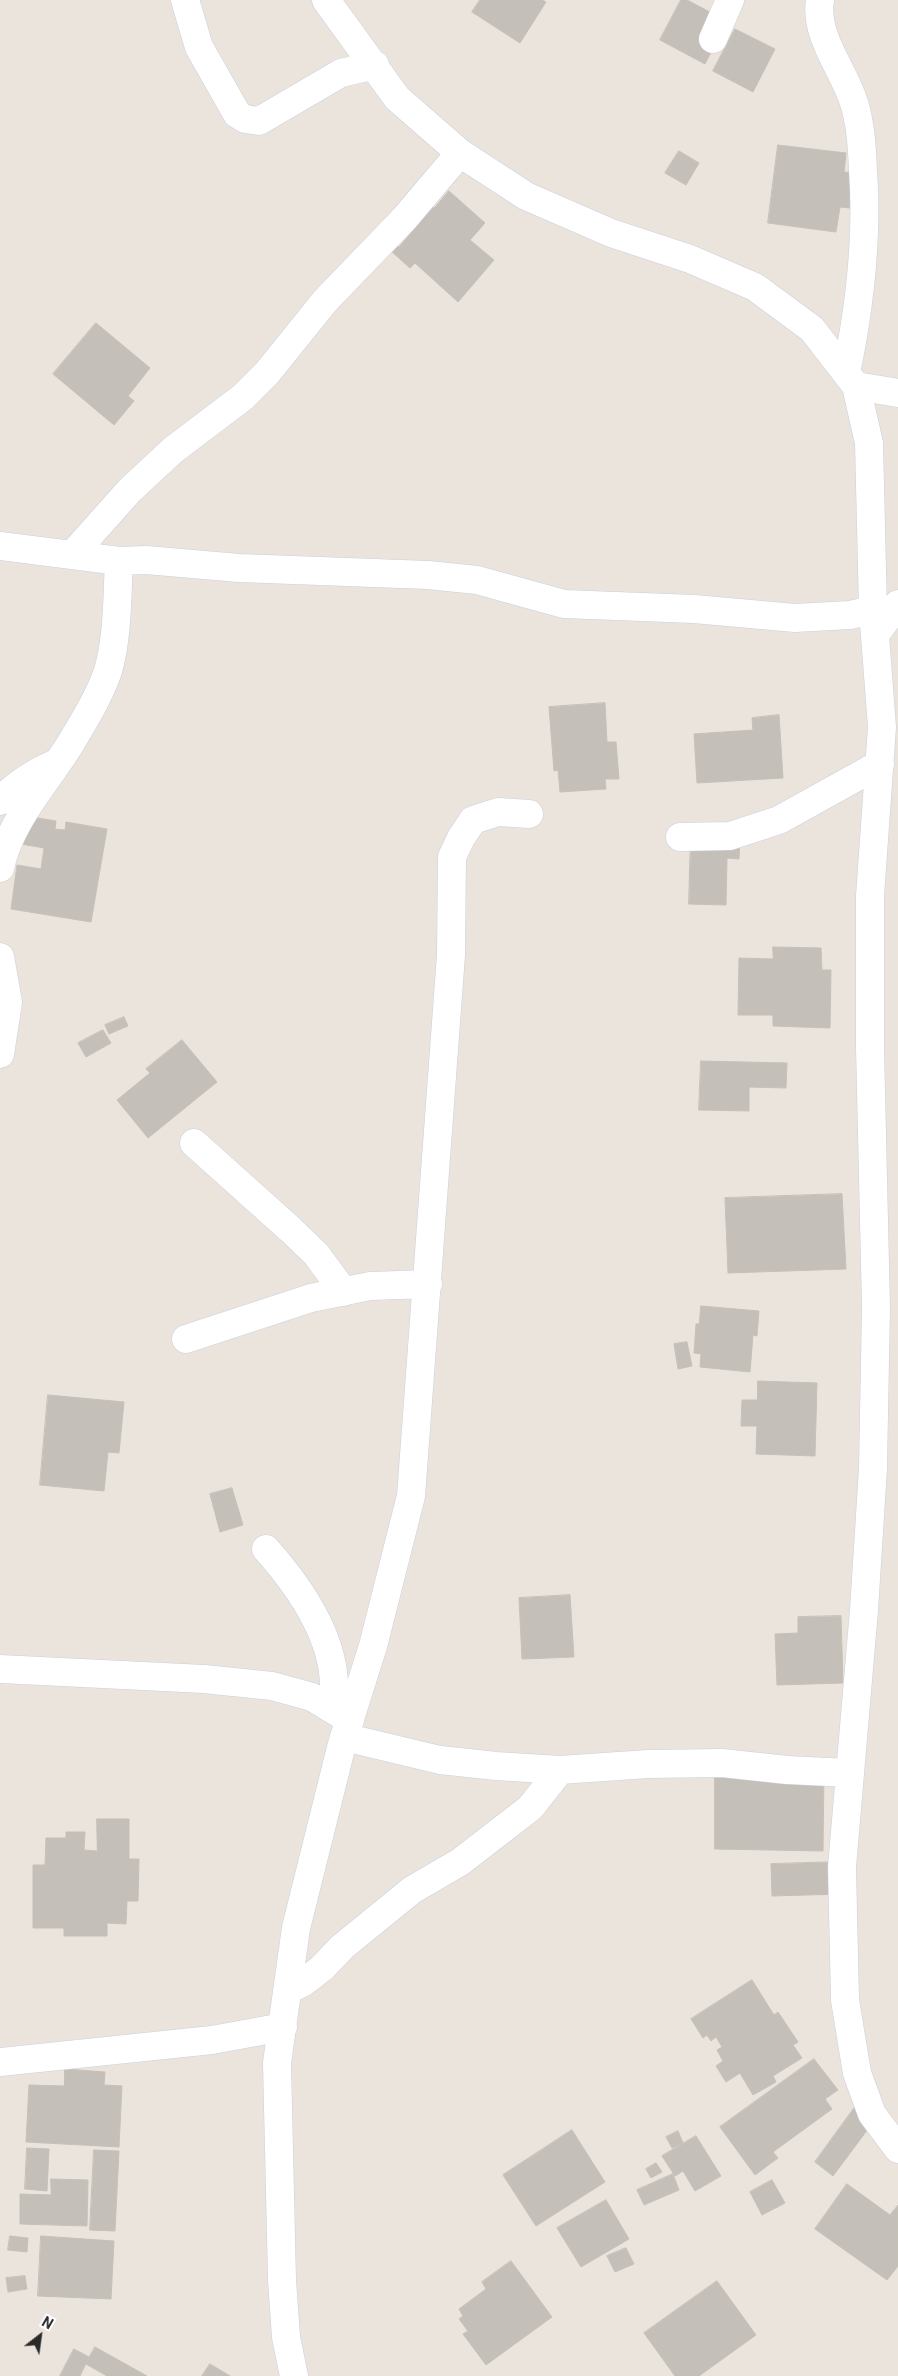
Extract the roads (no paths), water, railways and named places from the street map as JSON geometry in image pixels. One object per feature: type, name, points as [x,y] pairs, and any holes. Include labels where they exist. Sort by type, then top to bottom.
[{"type":"street","points":[[185,0],[199,47],[237,114],[245,119],[259,121],[341,73],[375,65]]},
{"type":"street","points":[[326,0],[335,16],[375,65],[397,98],[460,153],[526,196],[611,232],[690,259],[755,288],[812,330],[851,380],[898,393]]},
{"type":"street","points":[[713,39],[730,0]]},
{"type":"street","points":[[820,0],[819,8],[827,46],[855,105],[862,143],[864,258],[851,380],[869,444],[889,702],[882,727],[870,896],[870,1057],[876,1308],[873,1468],[864,1610],[842,1867],[845,2000],[857,2073],[872,2114],[898,2149]]},
{"type":"street","points":[[72,555],[116,504],[165,457],[243,397],[261,379],[296,339],[325,301],[404,220],[460,153]]},
{"type":"street","points":[[0,546],[119,561],[146,560],[239,568],[428,575],[476,580],[564,604],[694,609],[795,618],[850,615],[882,616]]},
{"type":"street","points":[[0,868],[3,853],[18,820],[58,762],[90,710],[108,671],[116,624],[119,561]]},
{"type":"street","points":[[0,800],[11,789],[33,773],[58,762]]},
{"type":"street","points":[[680,836],[730,836],[779,820],[880,764]]},
{"type":"street","points":[[294,2376],[286,2336],[282,2280],[277,2063],[296,1928],[342,1722],[378,1627],[411,1496],[451,955],[452,857],[461,838],[474,820],[498,812],[529,814]]},
{"type":"street","points":[[0,957],[8,1002],[0,1054]]},
{"type":"street","points":[[194,1143],[316,1254],[344,1292]]},
{"type":"street","points":[[186,1339],[311,1298],[370,1286],[428,1284]]},
{"type":"street","points":[[266,1549],[288,1574],[311,1610],[326,1645],[342,1722]]},
{"type":"street","points":[[0,1669],[204,1679],[272,1686],[312,1697],[342,1722],[440,1760],[560,1770],[648,1764],[722,1763],[787,1770],[850,1773]]},
{"type":"street","points":[[288,1990],[304,1982],[322,1968],[342,1947],[412,1890],[460,1862],[530,1808],[560,1770]]},
{"type":"street","points":[[0,2062],[212,2040],[282,2027]]}]
